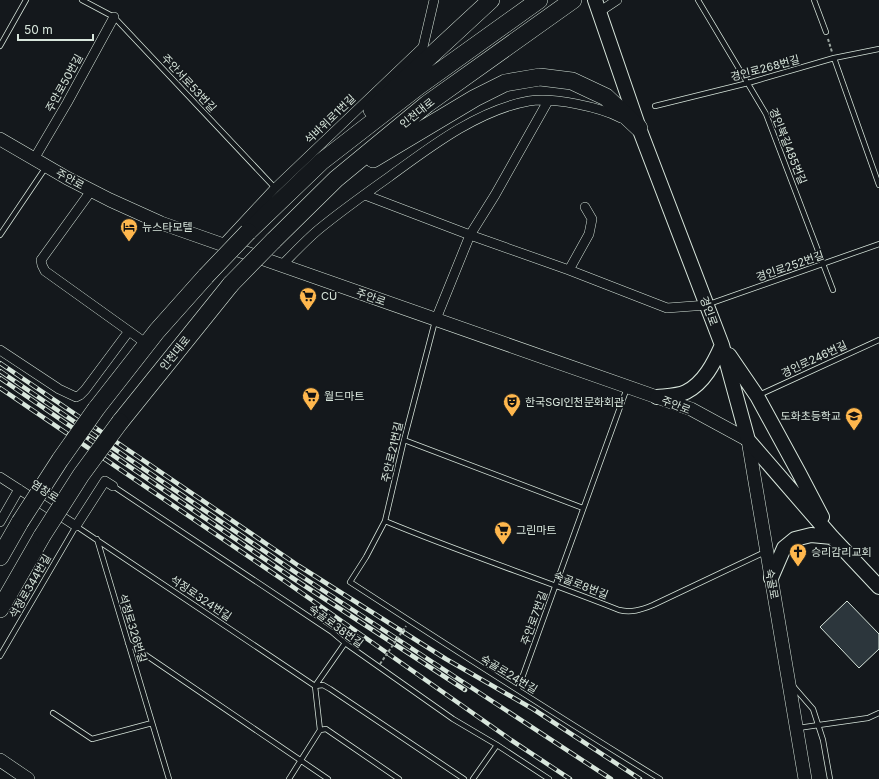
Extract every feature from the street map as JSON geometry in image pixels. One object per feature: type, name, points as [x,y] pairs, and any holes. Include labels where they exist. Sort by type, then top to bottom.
[{"type":"highway","points":[[321,162],[372,111],[491,0]]},
{"type":"highway","name":"인천대로","points":[[147,344],[206,276],[248,232],[321,162],[419,86],[539,0]]},
{"type":"highway","name":"인천대로","points":[[0,609],[42,536],[81,475],[120,422],[231,284],[336,179],[427,104],[573,0]]},
{"type":"highway","points":[[336,179],[396,146],[475,98],[505,83],[540,77],[572,81],[606,97],[639,128]]},
{"type":"highway","points":[[0,557],[20,522],[60,460],[96,409],[147,344]]},
{"type":"main road","name":"경인로","points":[[597,6],[639,128],[722,345],[748,440],[832,537],[879,587]]},
{"type":"main road","name":"주안로","points":[[0,139],[91,191],[161,223],[691,409],[748,440]]},
{"type":"main road","points":[[657,397],[685,392],[696,384],[710,370],[722,345],[757,396],[832,537]]},
{"type":"main road","name":"숙골로","points":[[748,440],[805,779]]},
{"type":"main road","points":[[771,578],[784,548],[794,539],[811,535],[832,537]]},
{"type":"main road","points":[[0,760],[28,779]]},
{"type":"street","name":"석바위로1번길","points":[[222,245],[275,188],[423,47],[434,0]]},
{"type":"street","points":[[597,6],[617,0]]},
{"type":"street","name":"주안로50번길","points":[[34,159],[114,17]]},
{"type":"street","points":[[281,266],[318,230],[415,158],[465,126],[504,108],[530,101],[564,102],[612,113],[639,128]]},
{"type":"street","points":[[436,319],[470,235],[495,195],[548,101]]},
{"type":"street","points":[[91,191],[41,260],[42,265],[45,271],[147,344]]},
{"type":"street","points":[[365,195],[470,235],[569,270],[667,308],[707,305]]},
{"type":"street","points":[[569,270],[589,234],[592,219],[586,207]]},
{"type":"street","points":[[0,350],[59,389],[76,397],[85,390],[129,331]]},
{"type":"street","name":"염창로","points":[[0,477],[76,526]]},
{"type":"street","points":[[76,526],[105,481],[113,486]]},
{"type":"street","points":[[0,522],[19,489]]},
{"type":"lane","points":[[0,46],[26,0]]},
{"type":"lane","name":"주안서로53번길","points":[[82,0],[114,17],[275,188]]},
{"type":"lane","name":"경인북길485번길","points":[[698,0],[766,114],[833,290]]},
{"type":"lane","points":[[814,0],[826,32]]},
{"type":"lane","name":"경인로268번길","points":[[655,106],[748,83],[834,58],[879,49]]},
{"type":"lane","points":[[834,58],[879,185]]},
{"type":"lane","points":[[0,235],[46,166]]},
{"type":"lane","name":"경인로252번길","points":[[707,305],[879,244]]},
{"type":"lane","name":"주안로21번길","points":[[350,582],[366,557],[385,520],[404,440],[436,319]]},
{"type":"lane","name":"경인로246번길","points":[[757,396],[879,340]]},
{"type":"lane","name":"주안로7번길","points":[[518,689],[627,387]]},
{"type":"lane","points":[[404,440],[583,508]]},
{"type":"lane","name":"숙골로38번길","points":[[113,486],[332,632],[345,643],[453,718],[549,779]]},
{"type":"lane","name":"숙골로8번길","points":[[385,520],[426,538],[556,585],[619,610],[628,612],[639,611],[653,605],[767,551]]},
{"type":"lane","name":"석정로324번길","points":[[76,526],[315,686],[323,685],[330,689],[464,779]]},
{"type":"lane","name":"석정로344번길","points":[[0,656],[76,526]]},
{"type":"lane","name":"석정로326번길","points":[[97,539],[169,779]]},
{"type":"lane","name":"숙골로24번길","points":[[350,582],[482,669],[518,689],[660,779]]},
{"type":"lane","points":[[128,643],[328,779]]},
{"type":"lane","points":[[289,779],[320,730],[315,686],[345,643]]},
{"type":"lane","points":[[789,682],[813,709],[823,740],[830,779]]},
{"type":"lane","points":[[53,713],[92,740],[152,723]]},
{"type":"lane","points":[[796,728],[868,718],[879,714]]},
{"type":"lane","points":[[320,730],[326,729],[399,779]]},
{"type":"lane","points":[[473,779],[497,745]]},
{"type":"path","points":[[826,32],[834,58]]},
{"type":"path","points":[[380,664],[406,626]]},
{"type":"building","points":[[847,601],[879,634],[879,649],[859,668],[820,627]]},
{"type":"railway","points":[[0,363],[299,566],[446,659],[533,709],[640,779]]},
{"type":"railway","points":[[0,371],[295,572],[611,779]]},
{"type":"railway","points":[[0,378],[291,577],[465,690]]},
{"type":"railway","points":[[0,388],[286,582],[511,740],[570,779]]},
{"type":"place","name":"뉴스타모텔","points":[[129,242]]},
{"type":"place","name":"CU","points":[[308,311]]},
{"type":"place","name":"월드마트","points":[[311,411]]},
{"type":"place","name":"한국SGI인천문화회관","points":[[512,417]]},
{"type":"place","name":"도화초등학교","points":[[854,431]]},
{"type":"place","name":"그린마트","points":[[503,545]]},
{"type":"place","name":"승리감리교회","points":[[798,567]]}]
